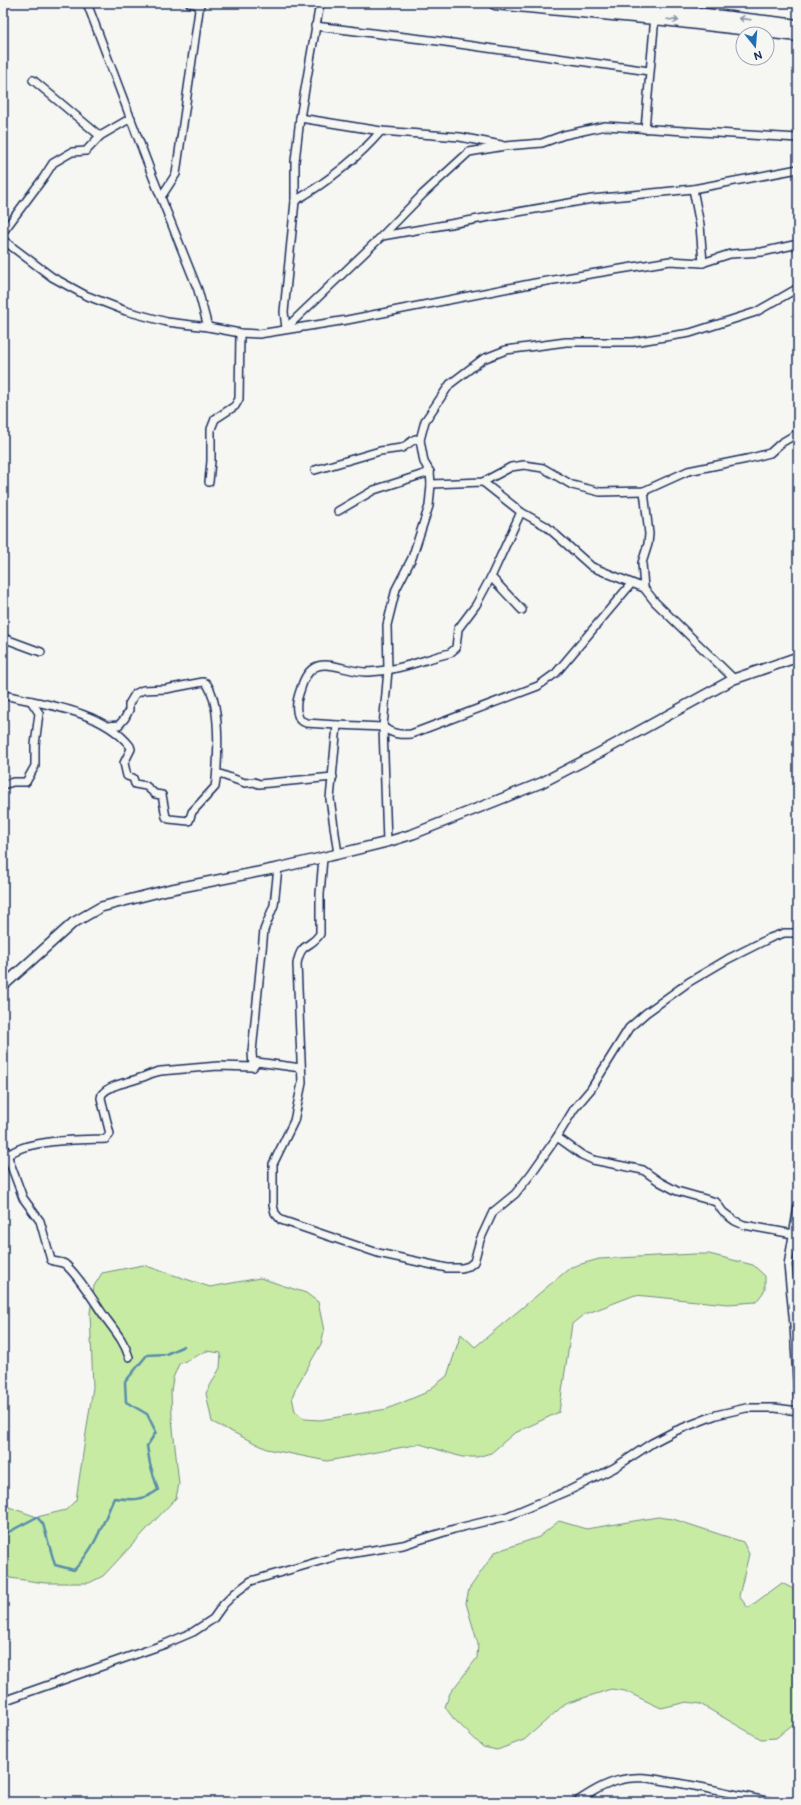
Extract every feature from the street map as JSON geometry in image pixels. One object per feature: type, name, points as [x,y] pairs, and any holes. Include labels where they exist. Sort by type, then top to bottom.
[{"type":"highway","points":[[495,3],[655,13],[798,26]]},
{"type":"highway","points":[[604,3],[655,13],[798,35]]},
{"type":"street","points":[[87,3],[198,290],[208,327]]},
{"type":"street","points":[[161,196],[176,174],[200,4],[189,3]]},
{"type":"street","points":[[286,328],[284,312],[295,201],[295,161],[300,118],[320,3]]},
{"type":"street","points":[[645,129],[655,13]]},
{"type":"street","points":[[315,26],[438,41],[649,71]]},
{"type":"street","points":[[33,80],[100,136]]},
{"type":"street","points":[[3,232],[53,163],[72,152],[86,151],[100,136],[131,118]]},
{"type":"street","points":[[300,118],[381,131],[460,137],[505,146]]},
{"type":"street","points":[[286,328],[382,236],[423,194],[469,152],[505,146],[542,143],[564,135],[605,126],[798,138]]},
{"type":"street","points":[[295,201],[312,191],[366,148],[381,131]]},
{"type":"street","points":[[382,236],[592,199],[693,189],[798,169]]},
{"type":"street","points":[[693,189],[700,225],[703,263]]},
{"type":"street","points":[[3,240],[52,278],[85,295],[126,311],[167,322],[240,333],[259,334],[286,328],[347,320],[535,283],[670,261],[703,263],[730,254],[762,252],[798,244]]},
{"type":"street","points":[[387,842],[383,727],[388,670],[387,625],[391,604],[396,589],[412,558],[429,506],[431,484],[430,472],[424,462],[420,440],[425,421],[450,384],[489,356],[518,348],[566,342],[633,342],[690,333],[756,312],[798,288]]},
{"type":"street","points":[[209,482],[212,461],[212,429],[215,419],[235,406],[239,399],[240,333]]},
{"type":"street","points":[[431,484],[483,482],[511,467],[524,465],[543,468],[572,485],[600,492],[644,491],[688,471],[770,453],[781,443],[798,433]]},
{"type":"street","points":[[315,470],[368,454],[402,448],[415,438],[420,440]]},
{"type":"street","points":[[338,511],[374,490],[430,472]]},
{"type":"street","points":[[483,482],[521,512],[546,526],[592,567],[630,584],[644,588]]},
{"type":"street","points":[[644,491],[648,534],[648,544],[642,563],[644,588],[655,602],[734,679]]},
{"type":"street","points":[[521,512],[491,577],[476,605],[458,629],[456,648],[450,653],[388,670],[365,672],[330,664],[316,666],[310,670],[303,680],[296,700],[296,713],[300,720],[306,723],[383,727],[389,732],[398,735],[411,734],[538,686],[556,673],[630,584]]},
{"type":"street","points":[[491,577],[522,610]]},
{"type":"street","points":[[3,638],[41,652]]},
{"type":"street","points":[[3,986],[73,923],[100,908],[167,890],[278,868],[387,842],[477,810],[541,783],[734,679],[798,657]]},
{"type":"street","points":[[3,695],[86,715],[107,726],[130,746],[131,749],[124,763],[127,776],[133,778],[135,784],[146,786],[155,794],[162,795],[165,814],[169,819],[189,820],[192,812],[215,787],[217,773],[218,731],[214,703],[206,683],[203,682],[166,689],[143,690],[135,694],[125,718],[119,725],[107,726]]},
{"type":"street","points":[[3,785],[13,782],[26,782],[35,766],[35,745],[39,713],[31,701]]},
{"type":"street","points":[[337,725],[330,799],[338,854]]},
{"type":"street","points":[[217,773],[245,783],[259,784],[333,777]]},
{"type":"street","points":[[323,858],[320,894],[320,934],[316,939],[302,948],[299,953],[297,964],[302,1083],[294,1121],[273,1164],[273,1205],[275,1212],[281,1220],[378,1253],[448,1268],[469,1266],[474,1262],[480,1240],[493,1212],[515,1194],[557,1137],[574,1109],[591,1089],[629,1028],[646,1013],[689,982],[728,960],[770,938],[784,933],[798,933]]},
{"type":"street","points":[[253,1067],[252,1052],[264,930],[274,904],[278,868]]},
{"type":"street","points":[[253,1067],[257,1062],[301,1068]]},
{"type":"street","points":[[8,1156],[13,1151],[22,1147],[53,1142],[106,1140],[110,1134],[101,1098],[102,1094],[121,1083],[140,1078],[152,1072],[160,1071],[168,1072],[218,1066],[253,1067]]},
{"type":"street","points":[[557,1137],[582,1155],[593,1160],[643,1170],[660,1182],[677,1191],[716,1202],[724,1212],[735,1221],[744,1225],[793,1234]]},
{"type":"street","points":[[3,1144],[23,1198],[40,1221],[51,1260],[65,1264],[70,1270],[122,1340],[127,1348],[129,1357]]},
{"type":"street","points":[[798,1206],[788,1265],[794,1325],[798,1399]]},
{"type":"street","points":[[3,1701],[165,1644],[193,1632],[213,1619],[227,1601],[251,1582],[337,1556],[397,1547],[508,1516],[572,1489],[614,1468],[652,1443],[675,1431],[716,1415],[746,1408],[775,1408],[798,1411]]},
{"type":"street","points":[[576,1802],[594,1791],[620,1780],[646,1778],[700,1786],[774,1802]]},
{"type":"green space","points":[[709,1254],[753,1265],[765,1276],[765,1290],[756,1302],[728,1304],[635,1295],[583,1315],[572,1324],[559,1412],[513,1434],[491,1453],[477,1457],[462,1457],[420,1444],[327,1461],[267,1449],[212,1422],[206,1393],[220,1368],[221,1353],[206,1351],[179,1364],[173,1378],[171,1391],[172,1419],[179,1484],[176,1498],[103,1576],[89,1583],[45,1583],[3,1577],[3,1505],[37,1517],[66,1510],[76,1500],[93,1387],[90,1313],[94,1286],[102,1273],[143,1265],[210,1287],[260,1278],[306,1293],[318,1302],[324,1331],[321,1344],[292,1397],[295,1411],[305,1419],[320,1420],[387,1409],[425,1393],[447,1376],[461,1334],[475,1347],[571,1267],[599,1259]]},
{"type":"green space","points":[[658,1517],[673,1519],[743,1542],[749,1554],[739,1596],[748,1608],[782,1583],[795,1590],[798,1598],[798,1720],[776,1738],[761,1739],[700,1704],[687,1702],[661,1708],[625,1691],[611,1689],[565,1704],[524,1740],[497,1750],[483,1747],[453,1718],[445,1707],[450,1693],[477,1658],[478,1644],[466,1603],[469,1589],[495,1552],[539,1537],[559,1521],[586,1529]]},
{"type":"waterway","points":[[3,1535],[37,1517],[43,1524],[55,1565],[74,1570],[93,1544],[114,1498],[138,1499],[153,1494],[158,1490],[150,1464],[147,1446],[156,1432],[147,1414],[126,1402],[125,1382],[147,1355],[166,1354],[184,1346]]}]
